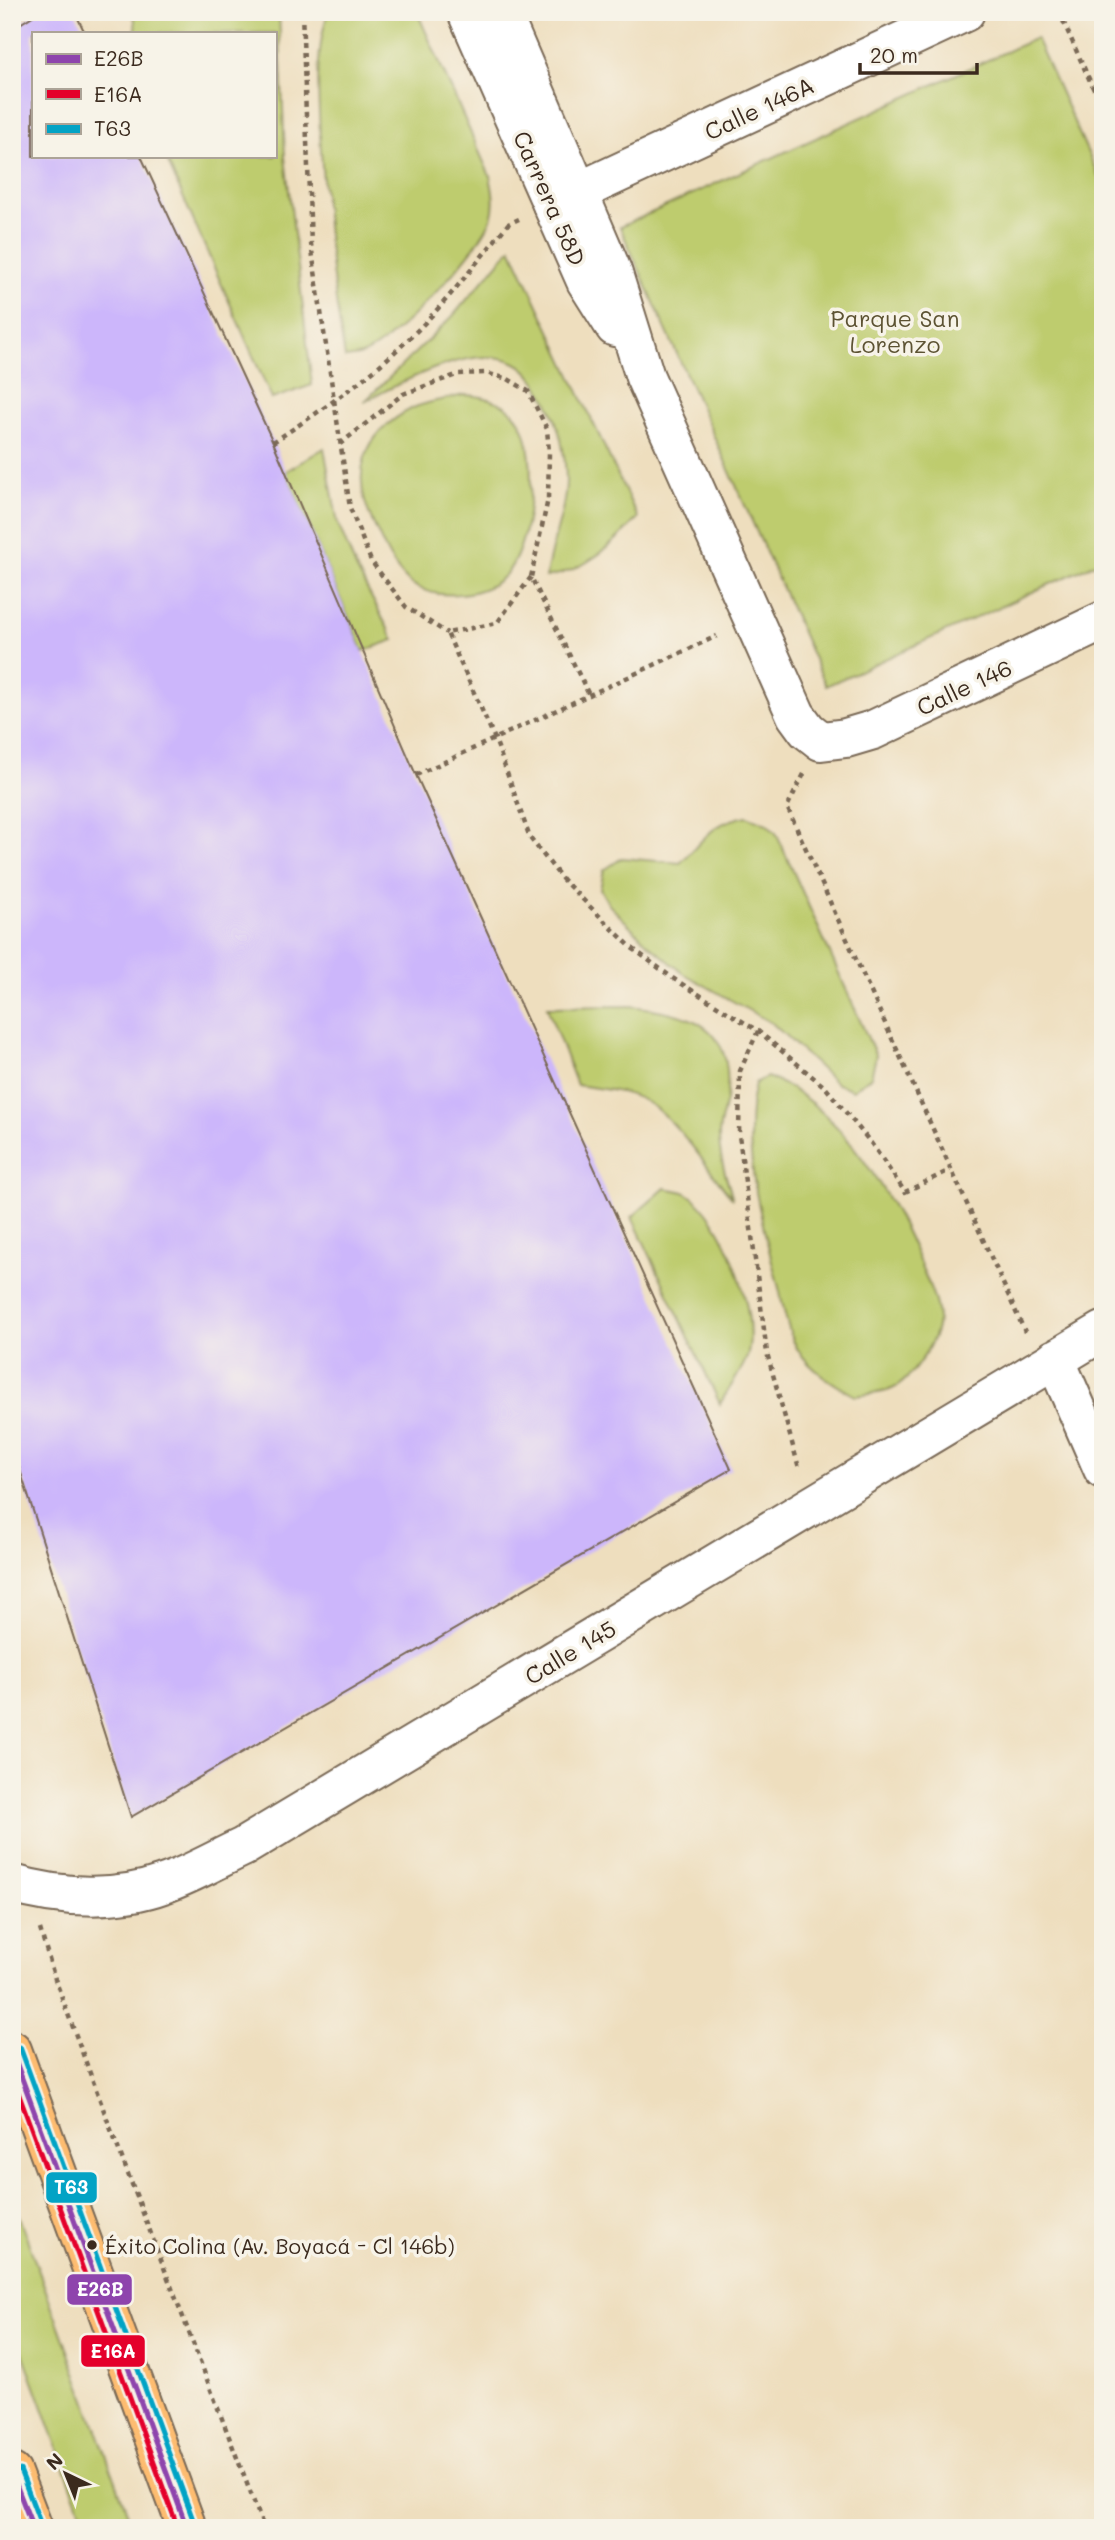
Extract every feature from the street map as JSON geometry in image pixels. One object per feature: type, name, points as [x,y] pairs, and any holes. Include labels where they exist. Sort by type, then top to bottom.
[{"type":"highway","points":[[12,2050],[187,2528]]},
{"type":"highway","points":[[12,2473],[33,2528]]},
{"type":"street","name":"Carrera 58D","points":[[467,12],[565,198],[612,271],[645,377],[796,715],[807,730],[821,741]]},
{"type":"street","name":"Carrera 58D","points":[[501,12],[565,198]]},
{"type":"street","name":"Calle 146A","points":[[565,198],[965,12]]},
{"type":"street","name":"Calle 146","points":[[821,741],[846,738],[873,730],[1103,621]]},
{"type":"street","name":"Calle 145","points":[[20,1886],[80,1896],[127,1892],[163,1885],[243,1847],[811,1509],[1103,1331]]},
{"type":"street","points":[[1049,1363],[1103,1469]]},
{"type":"path","points":[[302,12],[312,243],[350,508],[371,561],[406,607],[447,633],[495,739],[530,838],[563,880],[632,948],[674,979],[758,1031],[826,1088],[871,1143],[905,1192],[950,1170]]},
{"type":"path","points":[[1059,12],[1103,110]]},
{"type":"path","points":[[272,443],[333,403],[399,349],[460,284],[508,224],[565,198]]},
{"type":"path","points":[[339,445],[403,394],[459,374],[486,373],[508,379],[528,391],[547,429],[550,452],[548,499],[531,577],[497,623],[447,633]]},
{"type":"path","points":[[531,577],[589,695]]},
{"type":"path","points":[[416,775],[753,619]]},
{"type":"path","points":[[821,741],[787,807],[950,1170],[1049,1363]]},
{"type":"path","points":[[758,1031],[740,1071],[738,1135],[767,1353],[811,1509]]},
{"type":"path","points":[[20,1886],[264,2528]]},
{"type":"green space","points":[[134,12],[279,12],[285,157],[312,385],[272,399],[166,158],[276,158],[276,32],[136,32]]},
{"type":"green space","points":[[328,12],[417,12],[490,176],[494,198],[493,213],[484,233],[433,295],[375,348],[359,356],[345,358],[329,246],[319,119],[319,58]]},
{"type":"green space","name":"Parque San Lorenzo","points":[[1036,38],[1103,186],[1103,560],[826,686],[620,227]]},
{"type":"green space","points":[[511,248],[638,518],[597,556],[573,569],[546,577],[565,494],[565,461],[551,408],[526,370],[516,363],[499,358],[480,357],[459,361],[417,375],[364,402],[452,317]]},
{"type":"green space","points":[[464,395],[502,404],[519,420],[526,435],[529,454],[530,500],[521,546],[513,564],[503,577],[469,593],[443,594],[430,592],[408,581],[393,563],[367,508],[362,474],[371,444],[381,430],[395,418],[419,406]]},
{"type":"green space","points":[[324,448],[338,524],[356,568],[394,640],[363,651],[285,472]]},
{"type":"green space","points":[[747,816],[767,824],[776,833],[876,1056],[871,1077],[853,1090],[837,1084],[773,1024],[683,973],[646,942],[609,905],[600,889],[604,870],[622,858],[680,863],[716,828]]},
{"type":"green space","points":[[631,1006],[688,1018],[715,1036],[723,1051],[727,1069],[727,1093],[719,1144],[733,1199],[684,1136],[651,1105],[625,1093],[577,1085],[547,1007]]},
{"type":"green space","points":[[767,1077],[793,1090],[818,1108],[841,1131],[880,1185],[897,1214],[930,1286],[938,1320],[933,1338],[907,1378],[892,1389],[855,1396],[811,1366],[793,1340],[760,1212],[752,1160],[751,1108],[755,1083]]},
{"type":"green space","points":[[665,1188],[686,1193],[714,1222],[726,1243],[744,1292],[750,1339],[747,1357],[720,1404],[632,1217]]},
{"type":"green space","points":[[12,2198],[133,2528],[87,2528],[12,2323]]},
{"type":"building","points":[[39,12],[75,12],[85,32],[32,32],[32,158],[142,158],[273,442],[416,775],[731,1469],[131,1817],[12,1445],[12,29]]},
{"type":"transit line","name":"T63","points":[[20,2047],[195,2525]]},
{"type":"transit line","name":"E26B","points":[[12,2051],[187,2528]]},
{"type":"transit line","name":"E16A","points":[[12,2076],[178,2528]]},
{"type":"transit line","name":"T63","points":[[20,2470],[41,2525]]},
{"type":"transit line","name":"E26B","points":[[12,2474],[33,2528]]},
{"type":"place","name":"Éxito Colina (Av. Boyacá - Cl 146b)","points":[[92,2245]]}]
